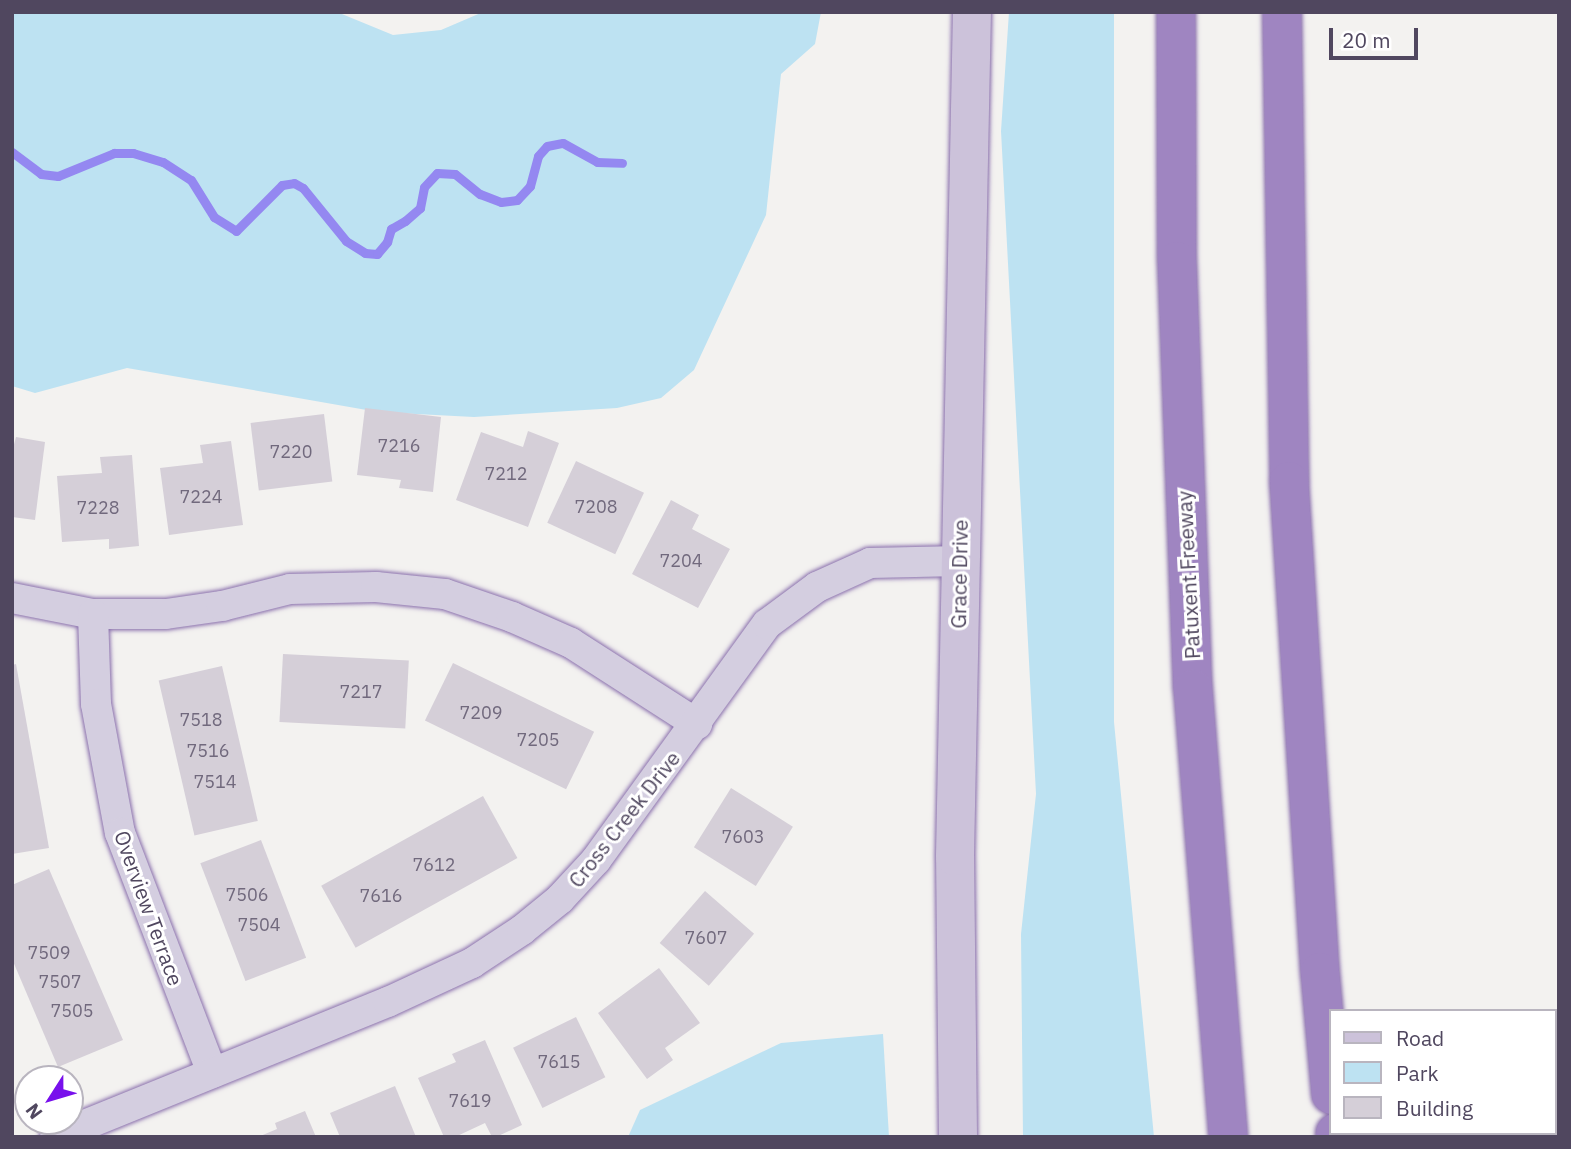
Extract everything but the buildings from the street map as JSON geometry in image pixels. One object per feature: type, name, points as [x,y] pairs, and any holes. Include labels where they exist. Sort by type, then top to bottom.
[{"type":"highway","name":"Patuxent Freeway","points":[[1176,12],[1177,261],[1193,689],[1227,1137]]},
{"type":"highway","points":[[1282,12],[1289,481],[1320,972],[1330,1084]]},
{"type":"street","name":"Grace Drive","points":[[958,1137],[955,856],[972,12]]},
{"type":"street","name":"Cross Creek Drive","points":[[55,1137],[388,1002],[472,963],[522,930],[561,899],[596,860],[767,624],[817,586],[870,563],[960,561]]},
{"type":"street","points":[[12,598],[93,614],[166,614],[222,606],[290,589],[376,587],[445,594],[512,617],[571,643],[697,724]]},
{"type":"street","name":"Overview Terrace","points":[[93,614],[96,704],[120,832],[212,1073]]},
{"type":"green space","points":[[12,12],[337,12],[393,35],[441,30],[483,12],[821,12],[815,44],[781,74],[766,215],[694,370],[661,398],[617,408],[474,417],[378,412],[127,368],[35,393],[12,386]]},
{"type":"green space","points":[[1009,12],[1114,12],[1114,722],[1154,1137],[1023,1137],[1021,934],[1036,794],[1001,131]]},
{"type":"green space","points":[[883,1034],[889,1137],[628,1137],[640,1110],[781,1043]]},
{"type":"waterway","points":[[12,152],[41,174],[58,176],[114,153],[133,153],[163,162],[191,180],[214,217],[236,231],[282,185],[294,183],[303,188],[346,241],[365,253],[377,254],[387,242],[391,229],[420,208],[424,187],[437,173],[455,174],[480,194],[501,202],[517,200],[530,186],[538,156],[547,146],[563,143],[597,162],[622,163]]}]
